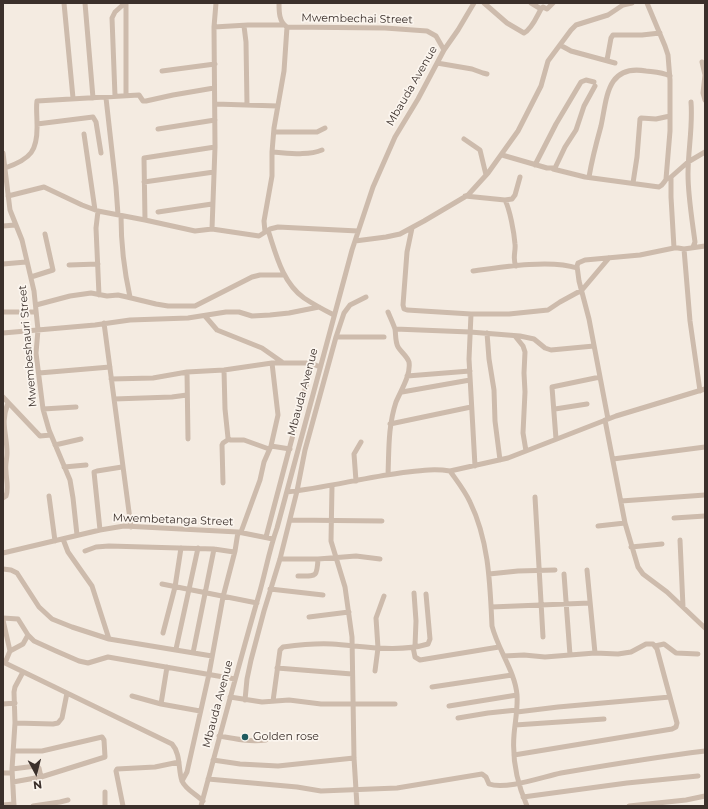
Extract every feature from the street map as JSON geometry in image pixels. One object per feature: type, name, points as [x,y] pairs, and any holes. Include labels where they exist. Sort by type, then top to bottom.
[{"type":"street","points":[[64,3],[73,98]]},
{"type":"street","points":[[86,3],[93,98]]},
{"type":"street","points":[[125,3],[126,94]]},
{"type":"street","points":[[115,96],[112,18],[115,12],[125,3]]},
{"type":"street","points":[[212,229],[215,147],[214,27],[216,3]]},
{"type":"street","points":[[279,3],[280,19],[285,26],[284,71],[274,132],[272,176],[264,221],[284,275],[290,284],[303,297],[334,316]]},
{"type":"street","name":"Mbauda Avenue","points":[[202,804],[219,736],[358,231],[373,188],[395,137],[418,99],[444,50],[474,3]]},
{"type":"street","points":[[484,3],[507,23],[524,33],[527,32],[541,9]]},
{"type":"street","points":[[530,3],[541,9],[543,7],[547,8],[553,3]]},
{"type":"street","points":[[355,241],[400,234],[465,196],[486,175],[493,164],[502,155],[521,126],[541,86],[548,61],[571,30],[576,25],[608,15],[623,6],[632,3]]},
{"type":"street","points":[[502,155],[535,165],[589,177],[659,187],[663,184],[666,179],[670,131],[670,76],[667,50],[647,3]]},
{"type":"street","points":[[244,26],[246,42],[247,105]]},
{"type":"street","name":"Mwembechai Street","points":[[214,27],[285,26],[385,28],[427,31],[436,36],[444,50]]},
{"type":"street","points":[[606,60],[613,35],[642,35],[660,33]]},
{"type":"street","points":[[560,45],[571,51],[615,63]]},
{"type":"street","points":[[702,62],[705,75],[703,93],[705,100]]},
{"type":"street","points":[[437,63],[472,69],[483,74],[487,74]]},
{"type":"street","points":[[162,71],[215,64]]},
{"type":"street","points":[[589,177],[606,98],[612,84],[620,74],[628,70],[662,72],[670,76]]},
{"type":"street","points":[[535,165],[557,122],[581,82],[586,80],[595,84],[584,106],[576,130],[565,147],[555,168],[552,169]]},
{"type":"street","points":[[4,166],[20,162],[29,155],[35,144],[37,136],[38,101],[73,98],[106,98],[126,94],[138,94],[143,101],[146,102],[173,95],[214,88]]},
{"type":"street","points":[[106,98],[120,215],[123,261],[130,297]]},
{"type":"street","points":[[691,102],[692,130],[688,162],[689,188],[695,242],[694,247]]},
{"type":"street","points":[[215,104],[278,106]]},
{"type":"street","points":[[633,183],[640,118],[656,119],[670,116]]},
{"type":"street","points":[[37,124],[93,117],[95,118],[96,122],[101,153]]},
{"type":"street","points":[[158,130],[215,120]]},
{"type":"street","points":[[274,132],[318,132],[325,128]]},
{"type":"street","points":[[84,134],[96,210],[99,295]]},
{"type":"street","points":[[464,139],[480,150],[486,175]]},
{"type":"street","points":[[145,220],[145,157],[215,147]]},
{"type":"street","points":[[272,152],[315,153],[322,150]]},
{"type":"street","name":"Mwembeshauri Street","points":[[3,153],[8,196],[15,225],[22,240],[26,262],[31,276],[36,305],[38,330],[36,353],[43,409],[51,435],[71,486],[77,535]]},
{"type":"street","points":[[666,179],[671,177],[688,162],[705,154]]},
{"type":"street","points":[[144,182],[214,172]]},
{"type":"street","points":[[465,196],[505,200],[510,199],[514,197],[520,177]]},
{"type":"street","points":[[671,177],[674,248]]},
{"type":"street","points":[[8,196],[44,187],[96,210],[195,232],[212,229],[259,236],[278,227],[358,231]]},
{"type":"street","points":[[505,200],[514,234],[514,263],[516,266]]},
{"type":"street","points":[[158,212],[212,204]]},
{"type":"street","points":[[3,226],[15,225]]},
{"type":"street","points":[[412,228],[407,252],[403,305],[404,309],[471,314],[509,314],[548,310],[582,290],[609,258]]},
{"type":"street","points":[[31,276],[51,272],[53,270],[45,234]]},
{"type":"street","points":[[705,246],[684,249],[674,248],[640,255],[585,260],[578,263],[577,268],[594,346],[607,420],[607,429],[631,547],[640,571],[667,592],[705,628]]},
{"type":"street","points":[[287,492],[332,486],[388,475],[424,470],[435,469],[450,471],[500,460],[595,424],[702,390],[690,320],[684,249]]},
{"type":"street","points":[[3,264],[26,262]]},
{"type":"street","points":[[69,265],[98,264]]},
{"type":"street","points":[[473,270],[555,264],[565,264],[577,268]]},
{"type":"street","points":[[36,305],[84,293],[118,295],[168,306],[195,306],[252,277],[260,275],[284,275]]},
{"type":"street","points":[[245,700],[251,660],[270,589],[280,559],[297,491],[305,450],[336,337],[344,313],[350,305],[366,297]]},
{"type":"street","points":[[3,333],[130,320],[188,318],[226,312],[239,312],[252,316],[270,315],[289,313],[319,306]]},
{"type":"street","points":[[3,312],[36,312]]},
{"type":"street","points":[[388,312],[395,330],[398,346],[409,362],[407,376],[402,392],[397,400],[390,424],[388,444],[388,475]]},
{"type":"street","points":[[471,314],[470,380],[474,466]]},
{"type":"street","points":[[205,316],[217,330],[262,348],[282,362]]},
{"type":"street","points":[[104,323],[131,527]]},
{"type":"street","points":[[395,330],[470,332],[515,336],[534,339],[546,349],[594,346]]},
{"type":"street","points":[[488,334],[489,359],[494,390],[495,421],[500,460]]},
{"type":"street","points":[[515,336],[523,346],[525,352],[523,433],[526,451]]},
{"type":"street","points":[[336,337],[384,337]]},
{"type":"street","points":[[111,379],[153,378],[187,372],[224,370],[282,362],[314,364],[320,367]]},
{"type":"street","points":[[182,781],[187,772],[223,597],[239,532],[260,480],[278,415],[272,363]]},
{"type":"street","points":[[266,537],[314,364]]},
{"type":"street","points":[[39,373],[110,367]]},
{"type":"street","points":[[224,370],[225,409],[227,435],[229,439]]},
{"type":"street","points":[[407,376],[470,371]]},
{"type":"street","points":[[187,372],[188,439]]},
{"type":"street","points":[[556,439],[555,409],[552,387],[600,377]]},
{"type":"street","points":[[402,392],[470,380]]},
{"type":"street","points":[[114,399],[172,398],[188,396]]},
{"type":"street","points":[[3,397],[40,436],[51,435]]},
{"type":"street","points":[[3,498],[6,496],[8,491],[5,464],[7,442],[4,423],[8,403]]},
{"type":"street","points":[[555,409],[587,404]]},
{"type":"street","points":[[43,409],[76,407]]},
{"type":"street","points":[[390,424],[471,407]]},
{"type":"street","points":[[595,424],[607,429]]},
{"type":"street","points":[[55,445],[81,439]]},
{"type":"street","points":[[223,483],[222,446],[223,443],[229,439],[244,440],[270,448],[290,449]]},
{"type":"street","points":[[356,481],[354,454],[361,442]]},
{"type":"street","points":[[613,459],[705,447]]},
{"type":"street","points":[[64,467],[86,465]]},
{"type":"street","points":[[100,530],[94,472],[122,467]]},
{"type":"street","points":[[450,471],[466,493],[475,513],[486,549],[492,626],[512,676],[517,695],[514,755],[518,783],[527,806]]},
{"type":"street","points":[[332,486],[330,536],[345,587],[351,626],[354,758],[357,806]]},
{"type":"street","points":[[621,501],[705,495]]},
{"type":"street","points":[[49,496],[55,541]]},
{"type":"street","points":[[535,497],[543,637]]},
{"type":"street","points":[[674,518],[705,516]]},
{"type":"street","points":[[290,520],[331,522],[382,521]]},
{"type":"street","points":[[598,526],[625,523]]},
{"type":"street","name":"Mwembetanga Street","points":[[3,553],[112,527],[239,532],[273,539]]},
{"type":"street","points":[[63,539],[68,552],[92,586],[109,639]]},
{"type":"street","points":[[680,540],[683,607]]},
{"type":"street","points":[[631,547],[662,544]]},
{"type":"street","points":[[85,551],[96,547],[109,546],[198,548],[234,552]]},
{"type":"street","points":[[163,633],[175,587],[181,548]]},
{"type":"street","points":[[176,649],[198,548]]},
{"type":"street","points":[[193,653],[214,549]]},
{"type":"street","points":[[280,559],[318,559],[356,556],[380,559]]},
{"type":"street","points":[[298,576],[315,575],[317,572],[318,559]]},
{"type":"street","points":[[3,569],[17,573],[38,607],[52,619],[109,639],[212,656]]},
{"type":"street","points":[[489,574],[518,571],[555,570]]},
{"type":"street","points":[[587,570],[595,653]]},
{"type":"street","points":[[564,574],[570,655]]},
{"type":"street","points":[[162,584],[256,603]]},
{"type":"street","points":[[270,589],[323,595]]},
{"type":"street","points":[[414,593],[416,625],[414,647],[416,656],[420,660],[499,646]]},
{"type":"street","points":[[273,701],[280,650],[283,648],[321,644],[378,648],[414,647],[426,645],[430,642],[426,594]]},
{"type":"street","points":[[375,671],[378,648],[376,618],[384,596]]},
{"type":"street","points":[[491,607],[590,603]]},
{"type":"street","points":[[309,617],[349,612]]},
{"type":"street","points":[[10,651],[3,619],[18,619],[28,635],[34,641],[79,661],[88,663],[108,656],[235,678]]},
{"type":"street","points":[[28,635],[23,644],[10,651],[4,662],[168,742],[174,747],[179,762],[182,781],[202,804]]},
{"type":"street","points":[[504,656],[524,655],[545,657],[595,653],[625,653],[646,644],[653,644],[655,646],[665,644],[676,652],[698,654]]},
{"type":"street","points":[[514,755],[672,730],[676,727],[677,723],[655,646]]},
{"type":"street","points":[[161,704],[168,667]]},
{"type":"street","points":[[277,668],[352,674]]},
{"type":"street","points":[[3,805],[14,805],[12,771],[15,723],[15,687],[22,672]]},
{"type":"street","points":[[432,687],[512,676]]},
{"type":"street","points":[[15,723],[58,723],[62,718],[68,693]]},
{"type":"street","points":[[449,706],[517,695]]},
{"type":"street","points":[[132,696],[161,704],[200,711]]},
{"type":"street","points":[[230,697],[262,702],[289,700],[314,704],[395,704]]},
{"type":"street","points":[[458,718],[488,713],[670,697]]},
{"type":"street","points":[[3,704],[15,703]]},
{"type":"street","points":[[515,725],[604,719]]},
{"type":"street","points":[[219,736],[239,740],[266,740]]},
{"type":"street","points":[[12,782],[41,777],[106,757],[104,738],[42,751],[13,751]]},
{"type":"street","points":[[208,779],[297,787],[321,791],[413,786],[482,774],[485,775],[487,782],[492,785],[508,786],[562,773],[705,751]]},
{"type":"street","points":[[213,760],[278,766],[354,758]]},
{"type":"street","points":[[123,806],[116,771],[117,769],[155,767],[179,762]]},
{"type":"street","points":[[3,773],[36,766],[39,768],[41,777]]},
{"type":"street","points":[[523,797],[627,783],[698,776]]},
{"type":"street","points":[[105,792],[105,806]]},
{"type":"street","points":[[629,806],[686,800],[705,796]]},
{"type":"street","points":[[33,806],[68,800]]},
{"type":"place","name":"Golden rose","points":[[245,737]]}]
